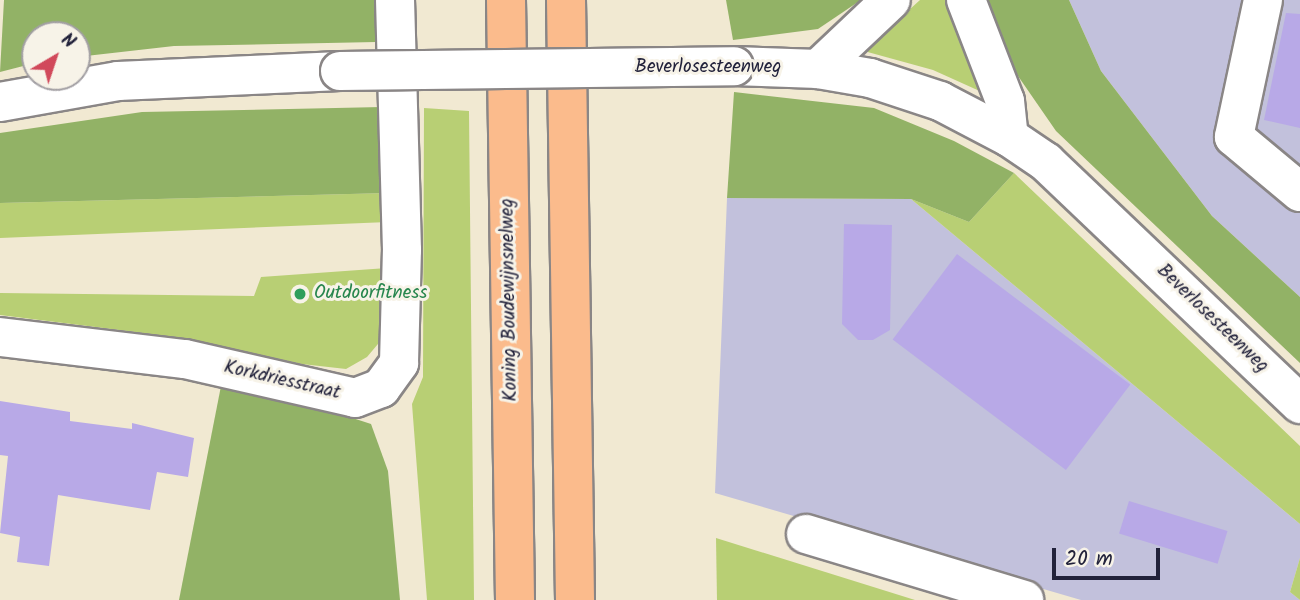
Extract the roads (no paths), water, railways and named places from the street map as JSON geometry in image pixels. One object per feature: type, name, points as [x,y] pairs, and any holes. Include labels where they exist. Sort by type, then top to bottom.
[{"type":"highway","name":"Koning Boudewijnsnelweg","points":[[506,0],[515,600]]},
{"type":"highway","points":[[566,0],[575,600]]},
{"type":"street","name":"Korkdriesstraat","points":[[0,337],[185,359],[355,398],[381,388],[399,363],[402,250],[395,0]]},
{"type":"street","points":[[818,69],[891,0]]},
{"type":"street","points":[[966,0],[1005,101],[1009,137]]},
{"type":"street","points":[[1263,0],[1234,137],[1300,192]]},
{"type":"street","name":"Beverlosesteenweg","points":[[0,102],[118,81],[340,71],[734,66],[818,69],[905,88],[975,117],[1046,162],[1300,404]]},
{"type":"street","points":[[806,534],[1024,600]]},
{"type":"place","name":"Outdoorfitness","points":[[300,294]]}]
